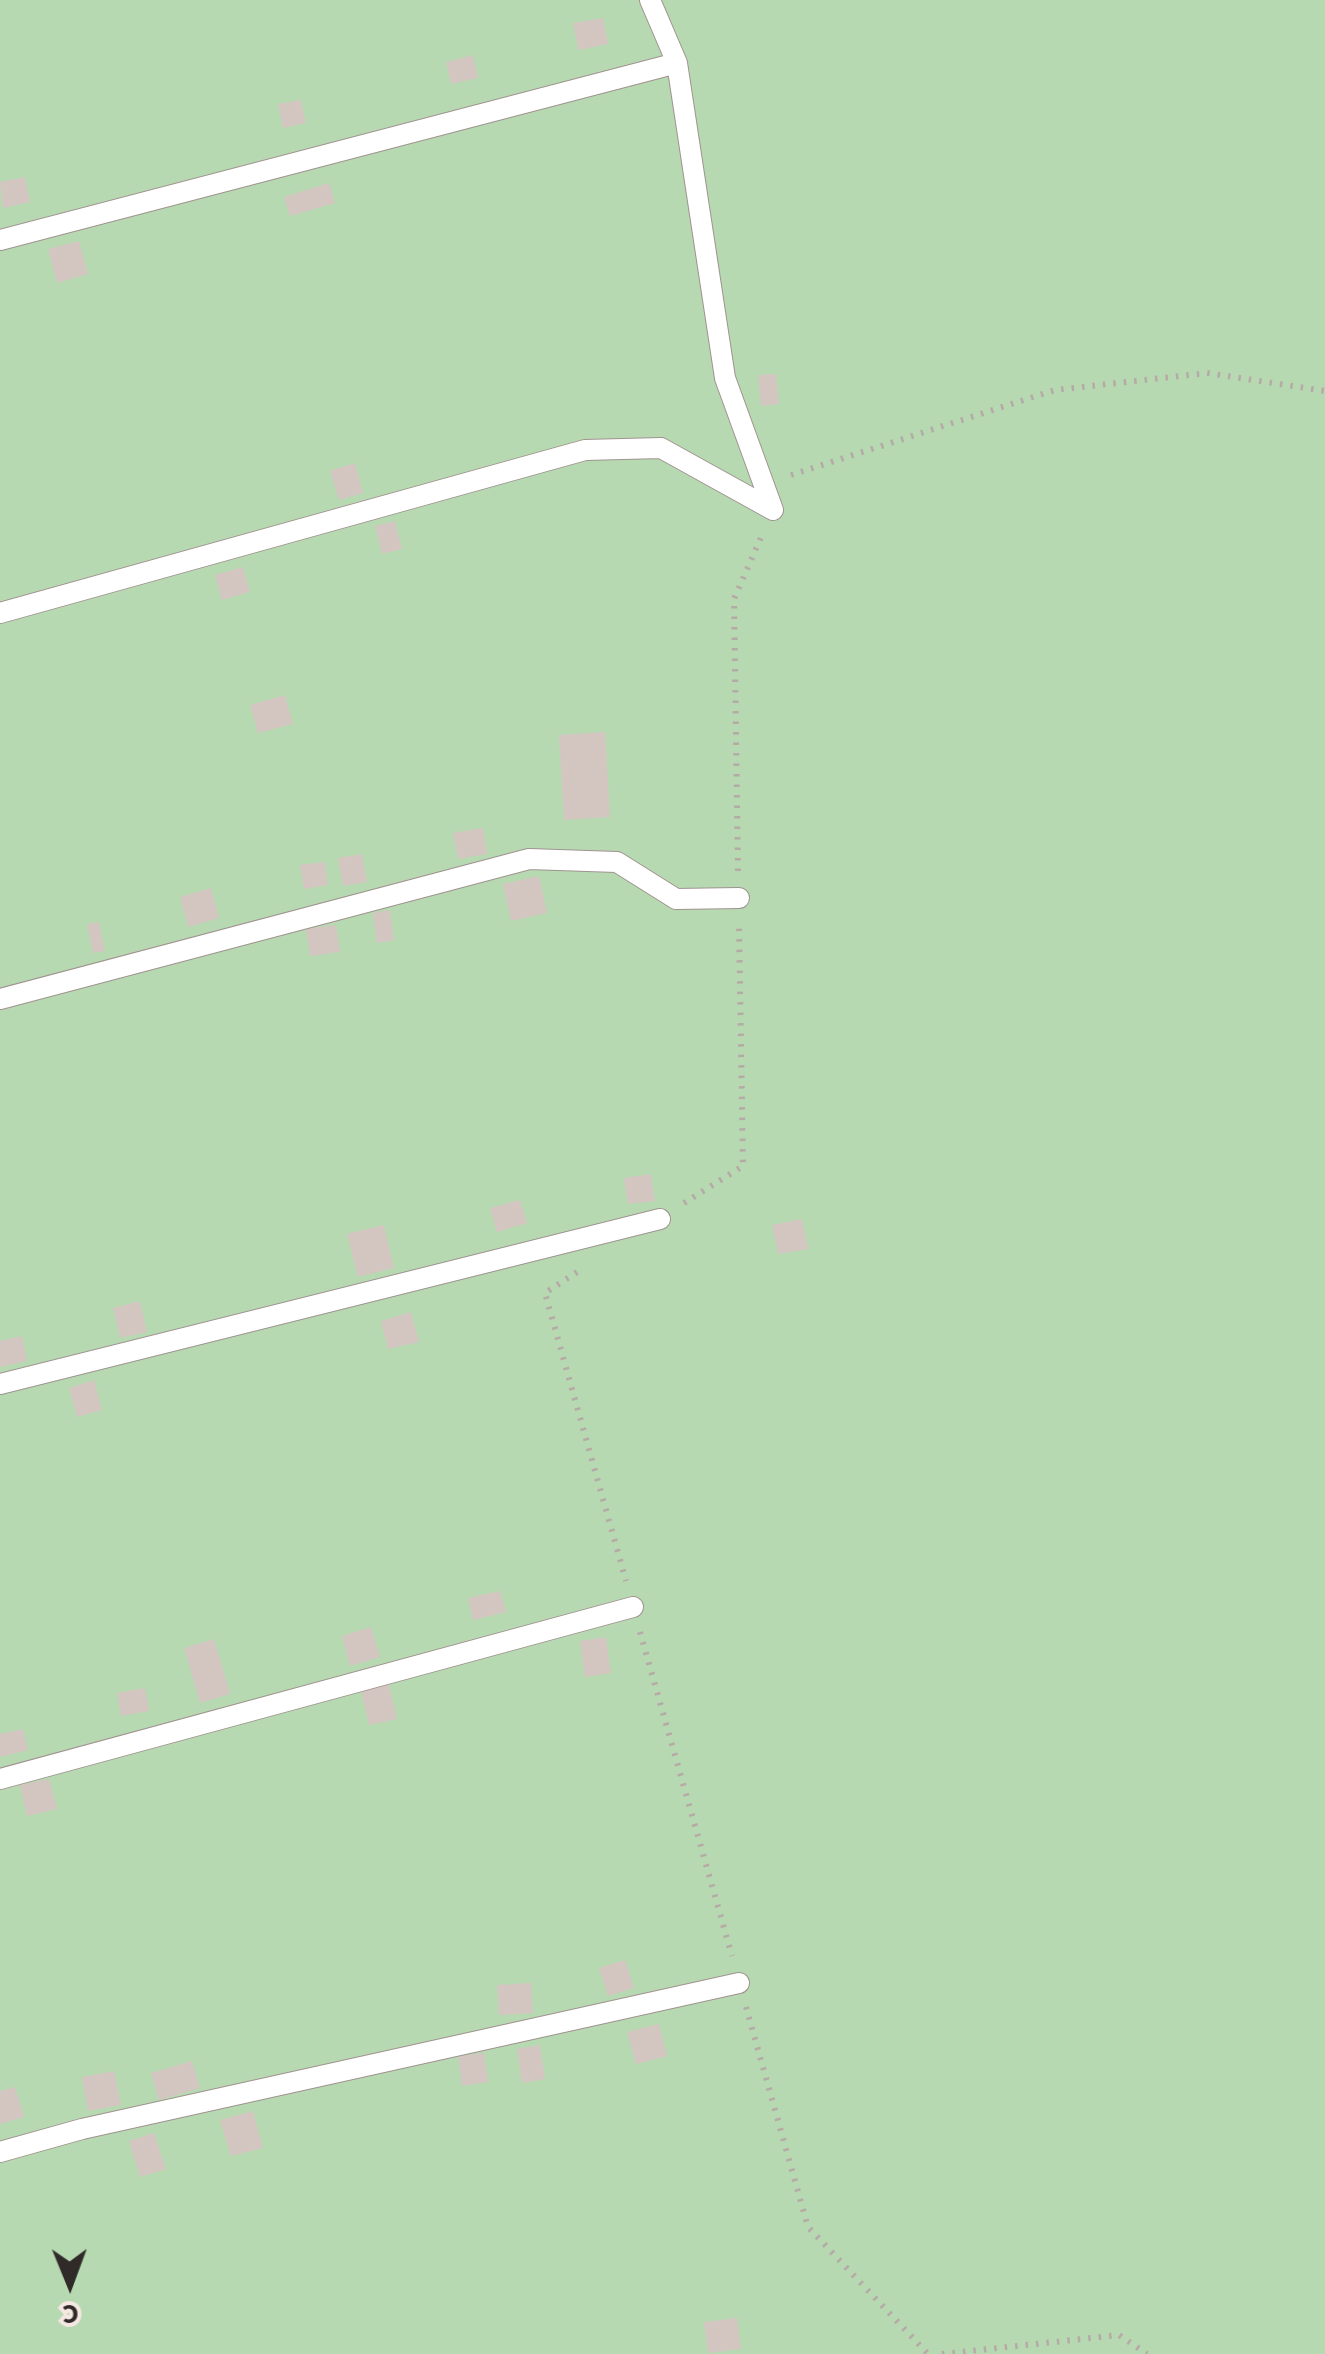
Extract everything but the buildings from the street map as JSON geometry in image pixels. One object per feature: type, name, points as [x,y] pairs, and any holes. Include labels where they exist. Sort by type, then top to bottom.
[{"type":"lane","points":[[650,0],[677,62],[725,378],[773,510]]},
{"type":"lane","points":[[0,240],[677,62]]},
{"type":"lane","points":[[0,613],[585,450],[661,448],[773,510]]},
{"type":"lane","points":[[0,998],[529,859],[617,862],[676,899],[739,898]]},
{"type":"lane","points":[[0,1384],[660,1219]]},
{"type":"lane","points":[[0,1779],[634,1607]]},
{"type":"lane","points":[[0,2152],[82,2130],[739,1982]]},
{"type":"path","points":[[660,1219],[744,1166],[734,599],[787,476],[1055,390],[1207,373],[1325,391]]},
{"type":"path","points":[[578,1272],[545,1292],[808,2227],[928,2354]]},
{"type":"path","points":[[942,2354],[1118,2335],[1147,2354]]},
{"type":"green space","points":[[0,0],[1325,0],[1325,2354],[0,2354]]}]
